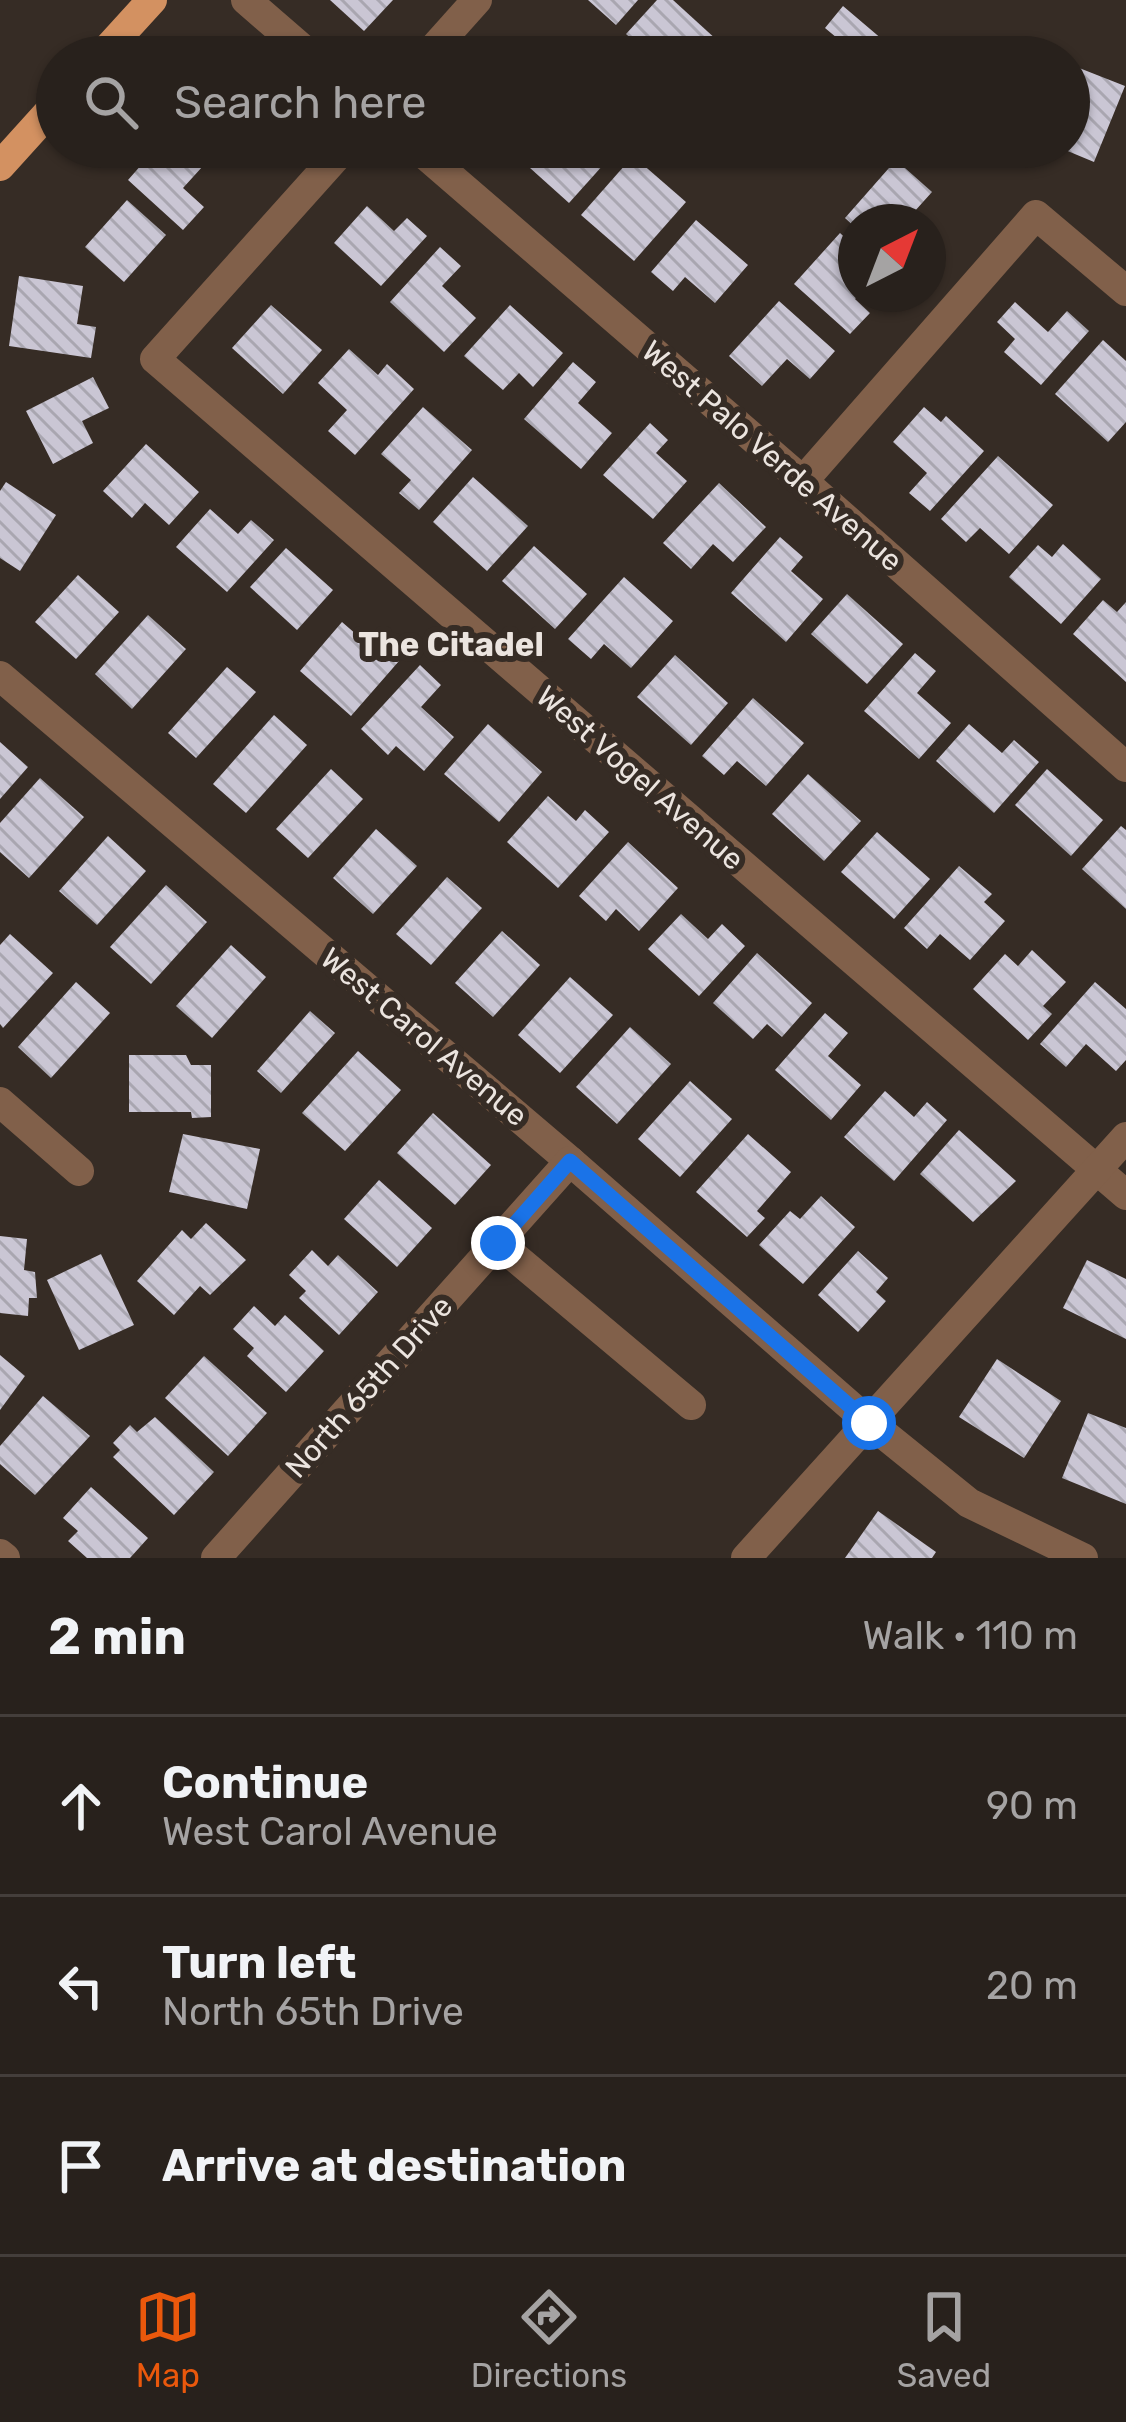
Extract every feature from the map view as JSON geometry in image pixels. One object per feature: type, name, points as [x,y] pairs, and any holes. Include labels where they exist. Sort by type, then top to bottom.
[{"type":"main road","points":[[119,36],[152,0]]},
{"type":"main road","points":[[0,166],[36,127]]},
{"type":"street","points":[[246,0],[288,36]]},
{"type":"street","points":[[445,36],[477,0]]},
{"type":"street","name":"West Vogel Avenue","points":[[326,168],[155,359],[1126,1195]]},
{"type":"street","name":"West Palo Verde Avenue","points":[[440,168],[1126,767]]},
{"type":"street","points":[[803,481],[1036,215],[1126,291]]},
{"type":"street","name":"West Carol Avenue","points":[[0,676],[570,1161],[869,1423],[969,1503],[1083,1558]]},
{"type":"street","points":[[0,1102],[80,1172]]},
{"type":"street","points":[[746,1558],[1126,1137]]},
{"type":"street","name":"North 65th Drive","points":[[216,1558],[570,1161]]},
{"type":"street","points":[[498,1243],[691,1405]]},
{"type":"building","points":[[330,0],[393,0],[364,31]]},
{"type":"building","points":[[588,0],[638,0],[616,25]]},
{"type":"building","points":[[657,0],[673,0],[713,36],[628,36]]},
{"type":"building","points":[[843,6],[878,36],[835,36],[825,28]]},
{"type":"building","points":[[1090,72],[1125,86],[1094,162],[1090,160]]},
{"type":"building","points":[[139,168],[201,168],[183,188],[204,207],[183,230],[128,180]]},
{"type":"building","points":[[530,168],[600,168],[569,203]]},
{"type":"building","points":[[622,168],[647,168],[686,202],[634,261],[581,215]]},
{"type":"building","points":[[889,168],[905,168],[932,192],[921,204],[857,204]]},
{"type":"building","points":[[127,200],[166,235],[124,282],[85,247]]},
{"type":"building","points":[[367,206],[394,231],[407,218],[427,236],[381,286],[334,243]]},
{"type":"building","points":[[696,220],[748,265],[715,303],[685,277],[673,291],[651,272]]},
{"type":"building","points":[[838,235],[838,312],[870,313],[850,334],[794,284]]},
{"type":"building","points":[[440,247],[461,266],[442,286],[476,318],[444,352],[390,302]]},
{"type":"building","points":[[19,276],[83,286],[77,324],[96,327],[91,358],[9,346]]},
{"type":"building","points":[[779,301],[835,351],[810,379],[787,359],[762,386],[729,356]]},
{"type":"building","points":[[1015,302],[1048,332],[1067,311],[1089,331],[1041,385],[1004,352],[1015,339],[997,322]]},
{"type":"building","points":[[271,305],[322,350],[283,394],[232,348]]},
{"type":"building","points":[[510,305],[563,353],[533,387],[519,373],[503,390],[464,356]]},
{"type":"building","points":[[1103,340],[1126,361],[1126,422],[1108,442],[1055,394]]},
{"type":"building","points":[[349,349],[378,375],[387,364],[414,389],[355,455],[328,431],[347,410],[318,383]]},
{"type":"building","points":[[573,362],[596,382],[578,403],[612,433],[581,469],[524,419]]},
{"type":"building","points":[[93,377],[109,408],[82,421],[93,443],[53,464],[26,411]]},
{"type":"building","points":[[423,407],[472,450],[419,510],[399,493],[411,480],[381,454]]},
{"type":"building","points":[[924,407],[941,422],[946,416],[984,451],[930,511],[909,493],[927,473],[893,442]]},
{"type":"building","points":[[650,423],[668,440],[656,453],[687,481],[653,519],[603,475]]},
{"type":"building","points":[[146,444],[199,492],[169,525],[145,503],[132,518],[103,491]]},
{"type":"building","points":[[998,456],[1053,505],[1009,554],[980,528],[966,542],[941,519]]},
{"type":"building","points":[[473,477],[528,526],[487,571],[433,522]]},
{"type":"building","points":[[6,482],[56,515],[20,571],[0,558],[0,491]]},
{"type":"building","points":[[719,483],[766,527],[733,562],[713,544],[691,569],[663,543]]},
{"type":"building","points":[[210,509],[238,534],[251,520],[274,540],[227,592],[176,547]]},
{"type":"building","points":[[780,537],[803,557],[791,571],[823,599],[786,642],[731,593]]},
{"type":"building","points":[[1063,544],[1101,579],[1061,624],[1009,577],[1038,545],[1052,557]]},
{"type":"building","points":[[534,546],[587,594],[555,629],[502,581]]},
{"type":"building","points":[[286,548],[333,590],[297,630],[250,587]]},
{"type":"building","points":[[78,575],[119,612],[76,659],[35,622]]},
{"type":"building","points":[[624,577],[673,621],[631,668],[604,644],[591,659],[568,639]]},
{"type":"building","points":[[847,594],[903,644],[867,684],[811,634]]},
{"type":"building","points":[[1103,600],[1117,612],[1126,602],[1126,682],[1073,634]]},
{"type":"building","points":[[148,615],[186,649],[132,709],[95,674]]},
{"type":"building","points":[[342,622],[372,648],[385,633],[406,653],[351,716],[300,671]]},
{"type":"building","points":[[915,653],[936,671],[917,693],[951,723],[919,759],[864,711]]},
{"type":"building","points":[[675,655],[728,703],[691,745],[637,697]]},
{"type":"building","points":[[420,665],[441,685],[421,707],[454,737],[424,771],[396,746],[388,755],[361,729]]},
{"type":"building","points":[[227,667],[256,692],[196,758],[168,733]]},
{"type":"building","points":[[753,698],[804,743],[766,786],[737,761],[724,775],[702,756]]},
{"type":"building","points":[[274,715],[307,745],[246,813],[213,784]]},
{"type":"building","points":[[488,724],[542,772],[499,822],[444,774]]},
{"type":"building","points":[[969,724],[1002,753],[1014,740],[1039,762],[994,813],[936,761]]},
{"type":"building","points":[[0,742],[28,767],[0,799]]},
{"type":"building","points":[[331,769],[363,799],[308,858],[276,829]]},
{"type":"building","points":[[1047,769],[1103,820],[1071,856],[1015,805]]},
{"type":"building","points":[[808,774],[861,821],[824,861],[772,814]]},
{"type":"building","points":[[40,778],[84,817],[29,878],[0,852],[0,823]]},
{"type":"building","points":[[548,796],[576,821],[585,810],[609,832],[558,888],[507,842]]},
{"type":"building","points":[[1121,826],[1126,830],[1126,909],[1082,869]]},
{"type":"building","points":[[376,829],[417,866],[373,914],[333,878]]},
{"type":"building","points":[[877,832],[930,879],[894,919],[841,872]]},
{"type":"building","points":[[108,836],[146,871],[97,925],[59,891]]},
{"type":"building","points":[[628,842],[678,888],[639,931],[616,909],[606,921],[579,896]]},
{"type":"building","points":[[959,866],[992,894],[984,902],[1005,921],[970,960],[940,934],[927,949],[904,928]]},
{"type":"building","points":[[447,877],[482,908],[431,965],[396,934]]},
{"type":"building","points":[[166,885],[207,922],[151,984],[110,947]]},
{"type":"building","points":[[681,914],[708,939],[722,924],[745,946],[699,996],[648,949]]},
{"type":"building","points":[[502,931],[540,965],[493,1017],[455,983]]},
{"type":"building","points":[[10,934],[53,973],[3,1028],[0,945]]},
{"type":"building","points":[[231,945],[266,977],[212,1038],[176,1006]]},
{"type":"building","points":[[1032,950],[1066,982],[1043,1006],[1052,1014],[1028,1040],[973,989],[1005,954],[1018,966]]},
{"type":"building","points":[[757,953],[812,1003],[782,1037],[767,1024],[753,1039],[713,1003]]},
{"type":"building","points":[[570,977],[613,1015],[560,1073],[518,1035]]},
{"type":"building","points":[[76,982],[110,1013],[51,1078],[18,1047]]},
{"type":"building","points":[[1095,982],[1126,1009],[1126,1060],[1116,1071],[1086,1044],[1066,1067],[1040,1044]]},
{"type":"building","points":[[310,1011],[335,1033],[281,1093],[257,1071]]},
{"type":"building","points":[[825,1013],[848,1033],[828,1056],[861,1085],[831,1120],[775,1070]]},
{"type":"building","points":[[630,1027],[671,1064],[617,1124],[576,1087]]},
{"type":"building","points":[[358,1051],[401,1090],[345,1151],[302,1113]]},
{"type":"building","points":[[129,1055],[186,1055],[191,1065],[211,1065],[211,1117],[192,1118],[191,1112],[129,1112]]},
{"type":"building","points":[[690,1081],[732,1119],[680,1177],[638,1139]]},
{"type":"building","points":[[885,1091],[914,1117],[927,1102],[947,1120],[894,1181],[844,1137]]},
{"type":"building","points":[[433,1113],[491,1165],[455,1205],[397,1153]]},
{"type":"building","points":[[959,1130],[1016,1181],[973,1222],[920,1174]]},
{"type":"building","points":[[183,1134],[260,1149],[247,1209],[169,1192]]},
{"type":"building","points":[[748,1134],[791,1172],[757,1211],[765,1218],[747,1237],[696,1192]]},
{"type":"building","points":[[379,1180],[432,1228],[397,1267],[344,1219]]},
{"type":"building","points":[[821,1196],[855,1227],[803,1284],[759,1245],[790,1211],[800,1219]]},
{"type":"building","points":[[206,1223],[246,1260],[210,1295],[200,1286],[174,1315],[137,1281],[182,1230],[191,1239]]},
{"type":"building","points":[[0,1236],[27,1239],[24,1270],[35,1272],[37,1298],[29,1298],[28,1316],[0,1313]]},
{"type":"building","points":[[312,1250],[328,1266],[338,1255],[378,1292],[339,1335],[299,1298],[306,1291],[289,1275]]},
{"type":"building","points":[[858,1251],[888,1278],[876,1292],[886,1301],[858,1332],[818,1295]]},
{"type":"building","points":[[101,1254],[134,1325],[79,1350],[47,1280]]},
{"type":"building","points":[[1087,1260],[1126,1279],[1126,1339],[1063,1308]]},
{"type":"building","points":[[254,1306],[275,1326],[285,1315],[324,1351],[286,1392],[247,1356],[254,1348],[233,1329]]},
{"type":"building","points":[[0,1355],[25,1376],[0,1410]]},
{"type":"building","points":[[204,1356],[267,1413],[228,1456],[165,1398]]},
{"type":"building","points":[[997,1359],[1061,1401],[1024,1458],[959,1417]]},
{"type":"building","points":[[43,1396],[90,1436],[35,1495],[0,1464],[0,1446]]},
{"type":"building","points":[[1088,1413],[1126,1428],[1126,1504],[1062,1478]]},
{"type":"building","points":[[155,1417],[214,1472],[174,1515],[113,1457],[120,1450],[113,1443],[130,1425],[137,1432]]},
{"type":"building","points":[[91,1487],[148,1538],[130,1558],[87,1558],[68,1541],[78,1531],[63,1518]]},
{"type":"building","points":[[878,1511],[936,1552],[932,1558],[845,1558]]},
{"type":"district","name":"The Citadel","points":[[451,644]]},
{"type":"route","points":[[498,1243],[570,1161],[869,1423]]}]
